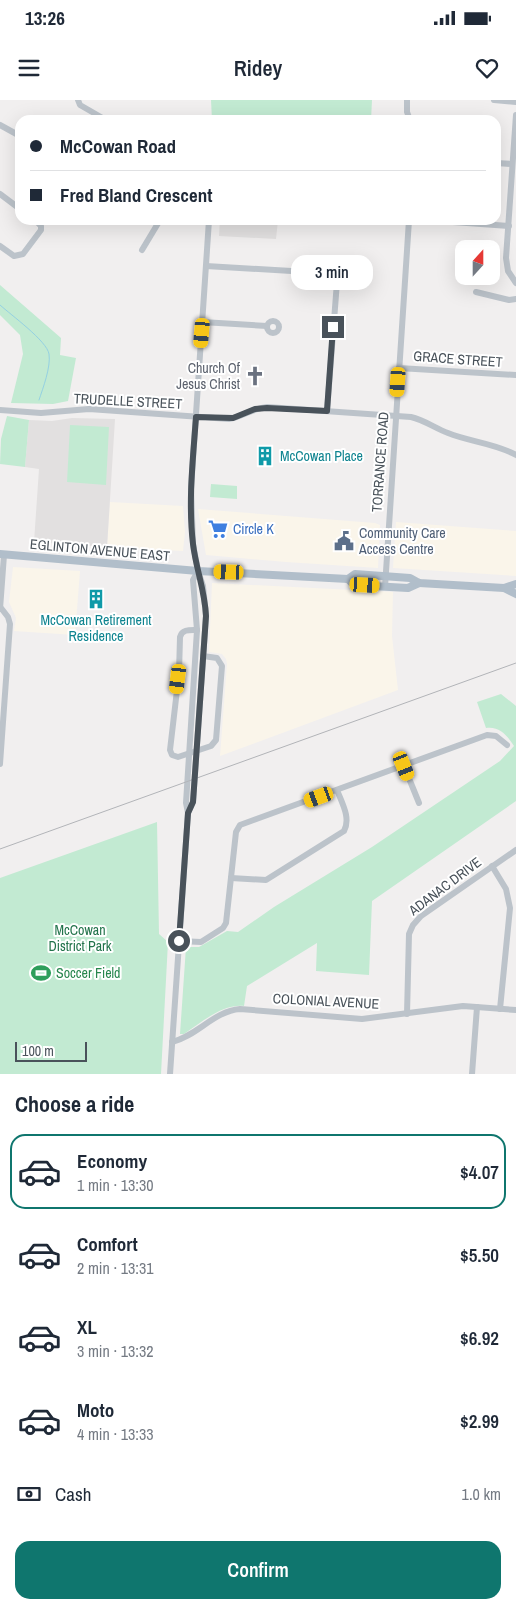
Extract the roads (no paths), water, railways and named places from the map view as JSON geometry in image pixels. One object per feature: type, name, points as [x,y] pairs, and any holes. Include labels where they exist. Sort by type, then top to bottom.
[{"type":"main road","name":"EGLINTON AVENUE EAST","points":[[2,554],[198,571],[348,579],[355,574],[410,578],[419,583],[504,588],[516,584]]},
{"type":"main road","name":"EGLINTON AVENUE EAST","points":[[348,579],[354,585],[408,588],[419,583]]},
{"type":"main road","name":"EGLINTON AVENUE EAST","points":[[504,588],[516,594]]},
{"type":"street","points":[[78,100],[80,105],[97,115]]},
{"type":"street","points":[[407,100],[408,115]]},
{"type":"street","points":[[494,100],[516,102]]},
{"type":"street","points":[[516,115],[512,164],[513,206],[506,262],[509,274],[516,284]]},
{"type":"street","points":[[0,125],[15,133]]},
{"type":"street","points":[[501,163],[512,164]]},
{"type":"street","points":[[0,194],[15,205]]},
{"type":"street","points":[[0,246],[14,256],[23,254],[41,230],[39,225]]},
{"type":"street","points":[[142,250],[157,225]]},
{"type":"street","points":[[188,813],[193,802],[206,611],[203,586],[193,544],[191,489],[209,225]]},
{"type":"street","name":"TORRANCE ROAD","points":[[385,586],[410,225]]},
{"type":"street","points":[[495,225],[509,226]]},
{"type":"street","points":[[206,266],[326,273],[335,277],[337,282],[327,411]]},
{"type":"street","points":[[476,292],[509,300],[516,299]]},
{"type":"street","points":[[202,322],[266,326]]},
{"type":"street","name":"GRACE STREET","points":[[399,368],[516,375]]},
{"type":"street","name":"TRUDELLE STREET","points":[[0,410],[41,413],[89,408],[196,417],[233,418],[255,409],[267,408],[396,417],[418,419],[448,433],[497,446],[516,455]]},
{"type":"street","points":[[0,764],[10,624],[8,617],[0,609],[2,554]]},
{"type":"street","points":[[170,1074],[188,813],[186,803],[197,630],[193,580],[198,571]]},
{"type":"street","points":[[197,630],[184,631],[180,637],[179,674],[170,750],[175,756],[182,757],[211,746],[217,736],[222,666],[217,658],[203,656]]},
{"type":"street","points":[[179,941],[201,942],[223,928],[227,918],[236,832],[240,825],[488,735],[496,736],[507,745]]},
{"type":"street","points":[[404,766],[419,803]]},
{"type":"street","points":[[232,878],[266,880],[344,831],[347,818],[337,790]]},
{"type":"street","name":"ADANAC DRIVE","points":[[407,1014],[411,928],[421,916],[516,850]]},
{"type":"street","points":[[492,866],[508,896],[512,929],[500,1008]]},
{"type":"street","name":"COLONIAL AVENUE","points":[[172,1042],[182,1040],[220,1014],[233,1010],[362,1019],[464,1006],[516,1010]]},
{"type":"street","points":[[472,1074],[477,1007]]},
{"type":"waterway","points":[[0,305],[36,335],[47,349],[49,354],[48,371],[39,400]]},
{"type":"railway","points":[[0,849],[516,663]]},
{"type":"place","name":"Church Of Jesus Christ","points":[[255,376]]},
{"type":"place","name":"McCowan Place","points":[[265,456]]},
{"type":"place","name":"Circle K","points":[[218,529]]},
{"type":"place","name":"Community Care Access Centre","points":[[344,541]]},
{"type":"place","name":"McCowan Retirement Residence","points":[[96,599]]},
{"type":"place","name":"Soccer Field","points":[[41,973]]},
{"type":"park label","name":"McCowan District Park","points":[[80,938]]}]
